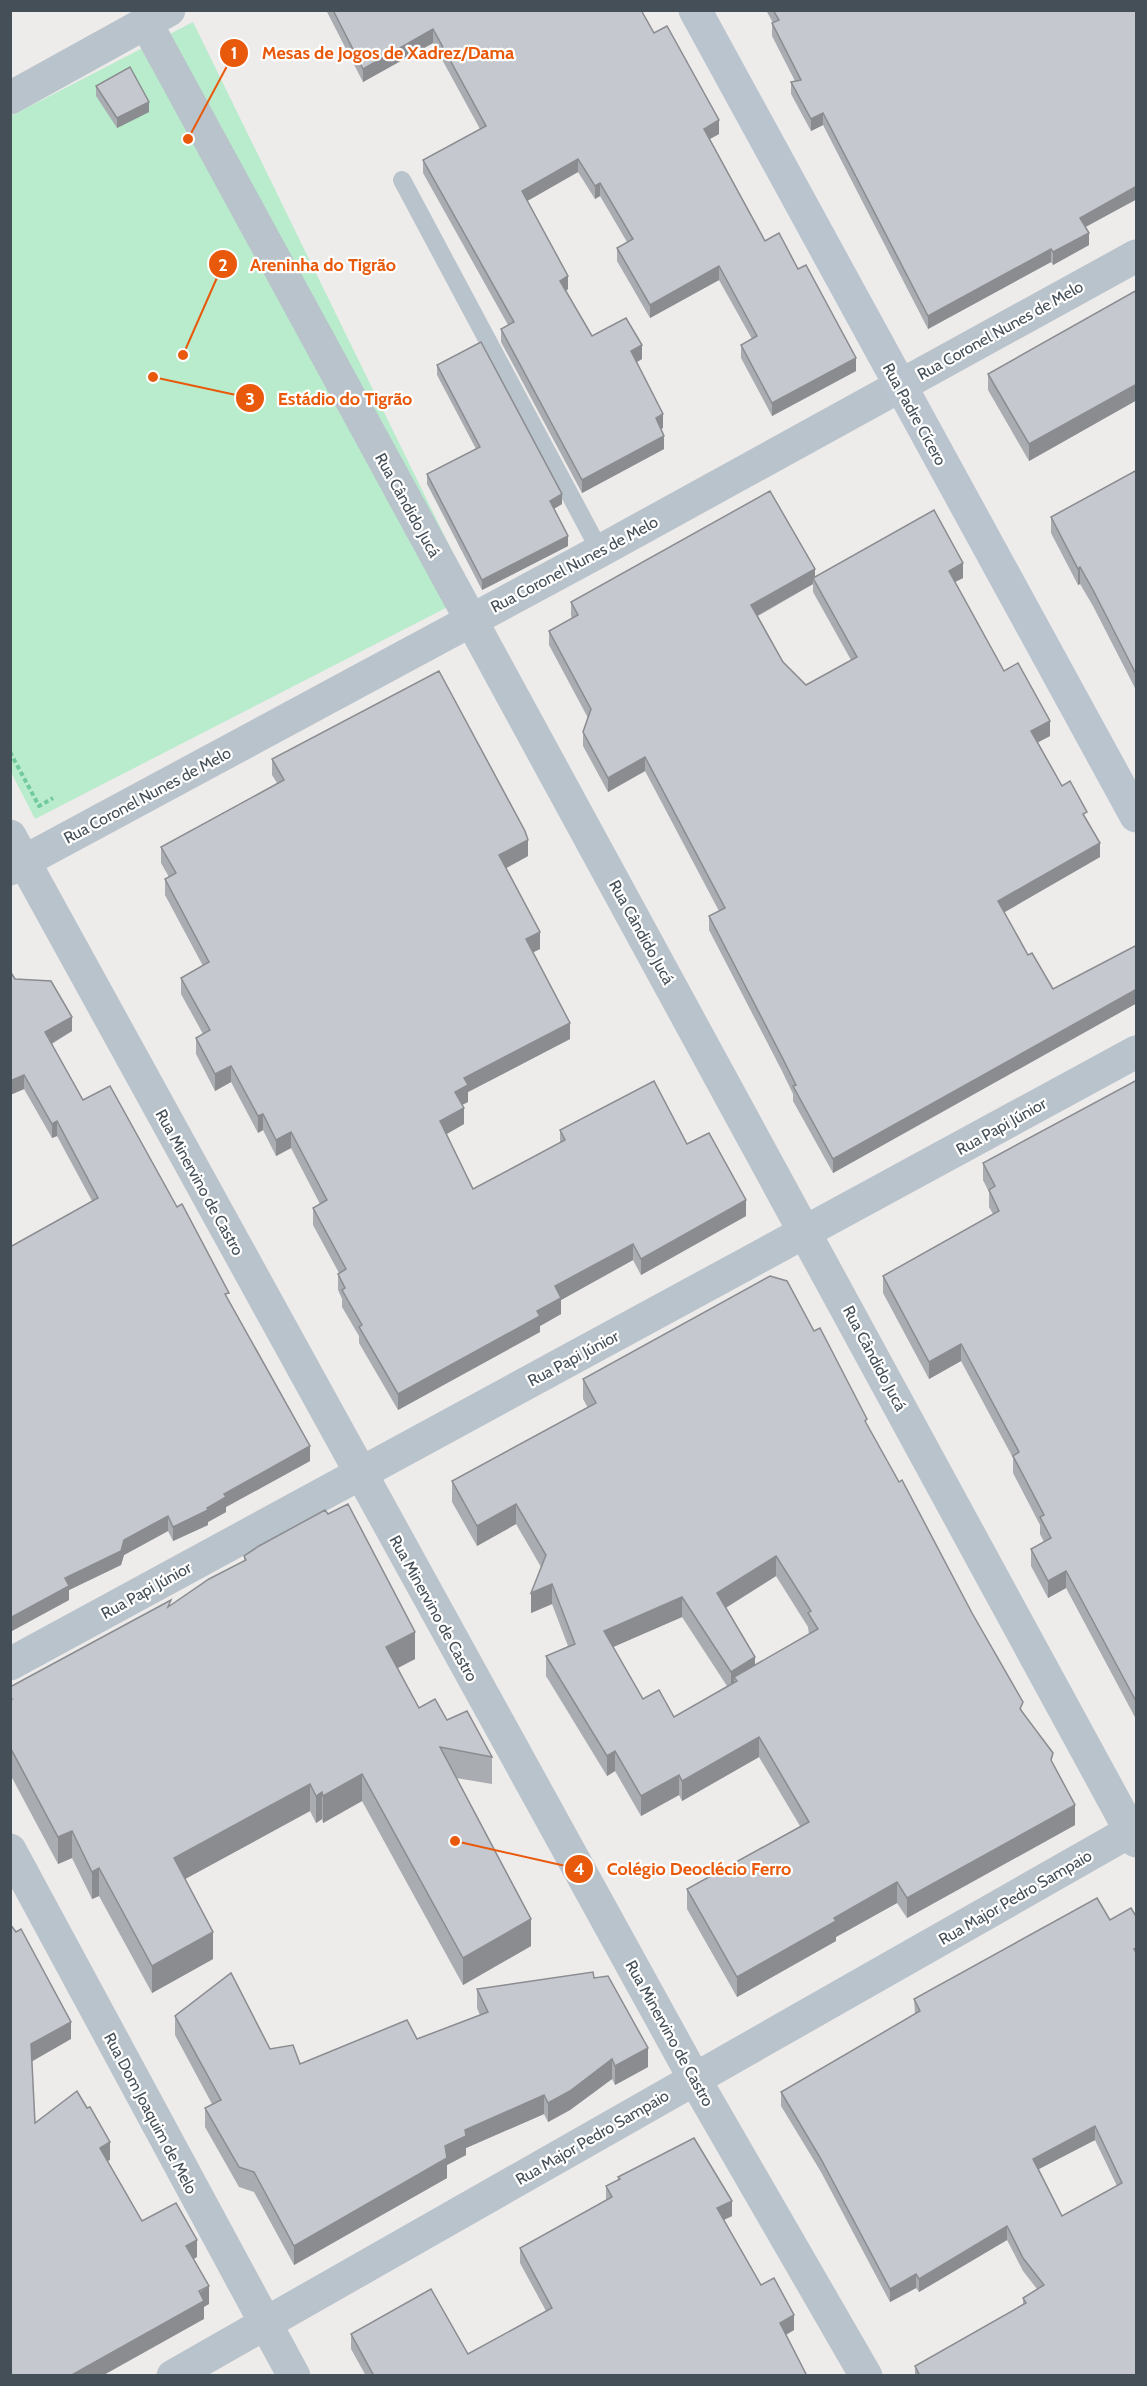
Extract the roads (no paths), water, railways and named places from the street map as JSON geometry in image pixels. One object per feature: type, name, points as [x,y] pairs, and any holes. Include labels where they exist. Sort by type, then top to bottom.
[{"type":"street","name":"Rua Padre Cícero","points":[[695,10],[1137,816]]},
{"type":"street","points":[[10,98],[158,17]]},
{"type":"street","name":"Rua Cândido Jucá","points":[[158,17],[470,620],[1135,1833]]},
{"type":"street","name":"Rua Coronel Nunes de Melo","points":[[15,855],[600,551],[1137,256]]},
{"type":"street","name":"Rua Minervino de Castro","points":[[15,855],[694,2079],[866,2376]]},
{"type":"street","name":"Rua Papi Júnior","points":[[10,1664],[1137,1052]]},
{"type":"street","name":"Rua Major Pedro Sampaio","points":[[173,2376],[694,2079],[1135,1833]]},
{"type":"street","name":"Rua Dom Joaquim de Melo","points":[[10,1850],[294,2376]]},
{"type":"lane","points":[[402,180],[600,551]]},
{"type":"place","name":"Mesas de Jogos de Xadrez/Dama","points":[[188,139]]},
{"type":"place","name":"Areninha do Tigrão","points":[[183,355]]},
{"type":"place","name":"Estádio do Tigrão","points":[[153,377]]},
{"type":"place","name":"Colégio Deoclécio Ferro","points":[[455,1841]]}]
